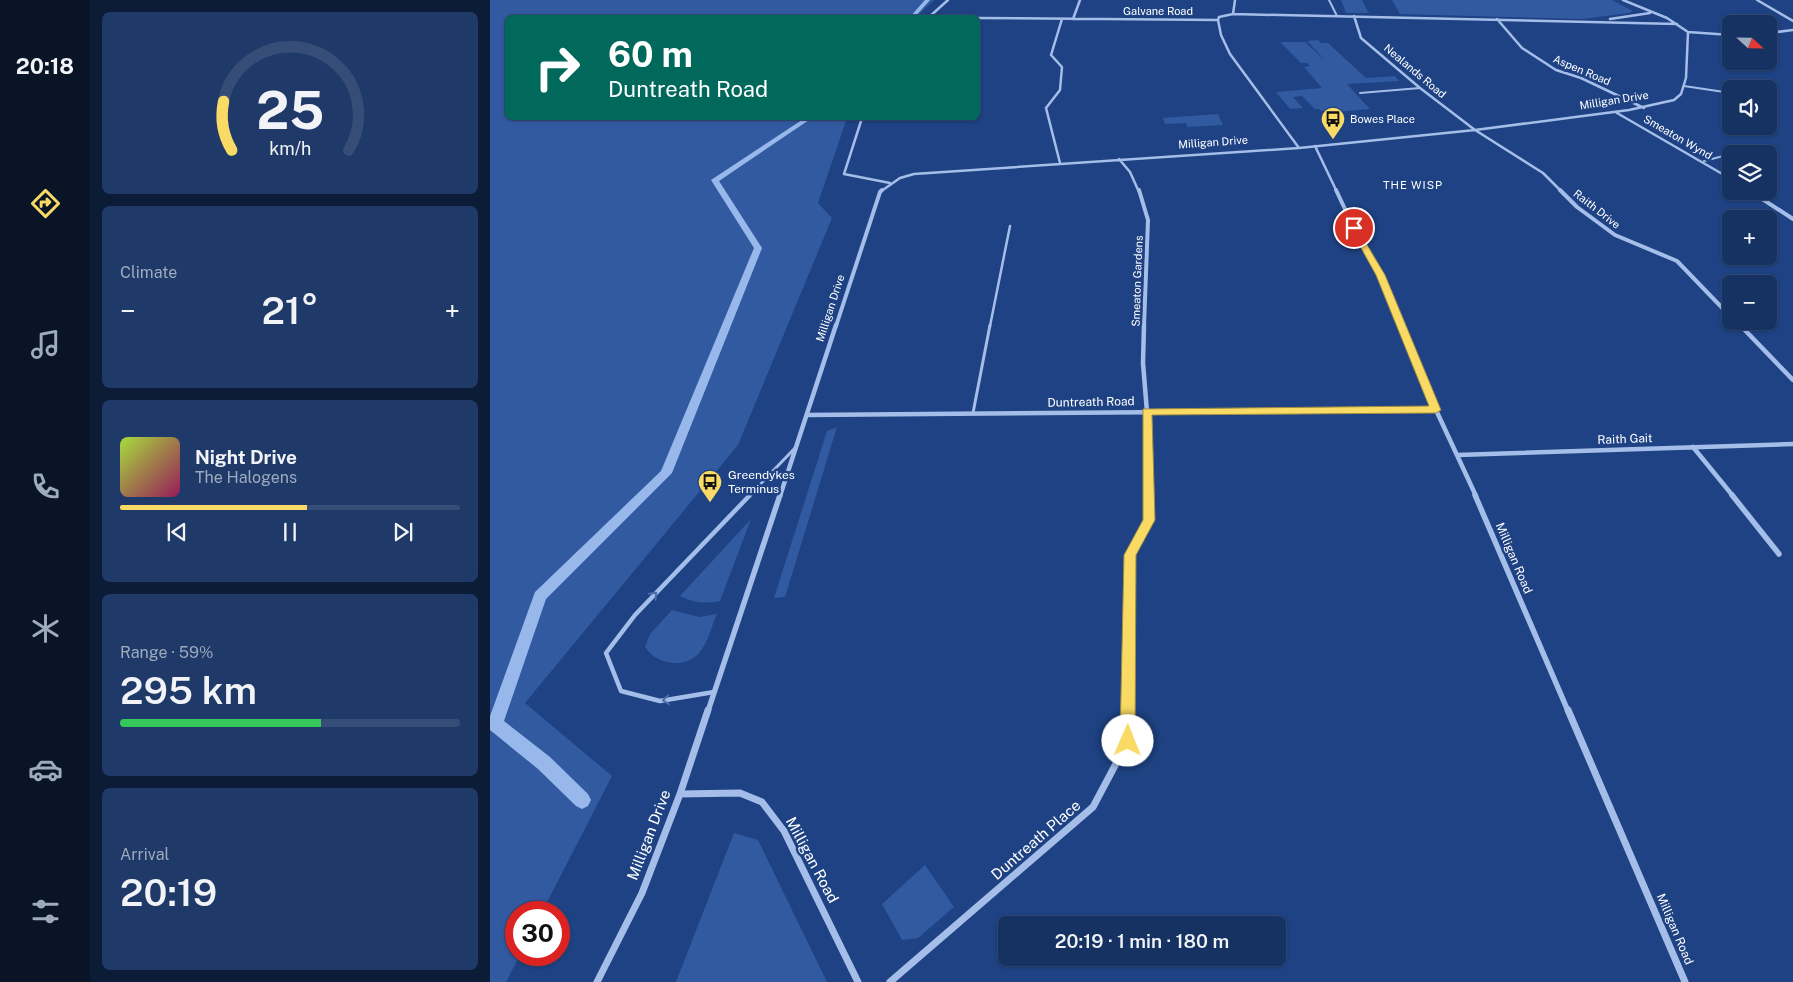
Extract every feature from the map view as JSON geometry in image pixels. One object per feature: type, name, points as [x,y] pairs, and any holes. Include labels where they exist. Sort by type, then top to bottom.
[{"type":"street","points":[[931,15],[948,0]]},
{"type":"street","points":[[1073,19],[1080,0]]},
{"type":"street","points":[[1233,14],[1235,0]]},
{"type":"street","points":[[1622,0],[1677,24],[1688,32],[1722,34]]},
{"type":"street","points":[[1757,0],[1793,21]]},
{"type":"street","points":[[1597,22],[1652,12]]},
{"type":"street","points":[[1299,148],[1230,54],[1221,35],[1219,17],[1233,14],[1677,24]]},
{"type":"street","name":"Nealands Road","points":[[1354,16],[1361,38],[1420,88],[1475,130]]},
{"type":"street","name":"Galvane Road","points":[[980,18],[1218,20]]},
{"type":"street","points":[[1060,163],[1046,108],[1060,90],[1062,67],[1051,55],[1062,19]]},
{"type":"street","name":"Aspen Road","points":[[1497,20],[1522,48],[1556,70],[1581,78],[1644,108]]},
{"type":"street","points":[[1778,31],[1793,30]]},
{"type":"street","points":[[1684,86],[1688,32]]},
{"type":"street","name":"Milligan Drive","points":[[597,982],[642,893],[680,794],[807,415],[874,207],[880,192],[890,183],[914,174],[1299,148],[1475,130],[1644,108],[1674,100],[1681,94],[1684,86]]},
{"type":"street","name":"Smeaton Wynd","points":[[1616,112],[1722,173]]},
{"type":"street","points":[[861,120],[844,174],[890,183]]},
{"type":"street","name":"Raith Drive","points":[[1475,130],[1543,173],[1578,207],[1615,235],[1677,261],[1722,308]]},
{"type":"street","name":"Milligan Road","points":[[1314,146],[1354,228],[1381,275],[1436,410],[1458,455],[1685,982]]},
{"type":"street","name":"Smeaton Gardens","points":[[1119,159],[1130,170],[1142,198],[1148,220],[1143,363],[1147,412]]},
{"type":"street","points":[[1764,200],[1793,219]]},
{"type":"street","points":[[1745,330],[1793,380]]},
{"type":"street","name":"Duntreath Road","points":[[807,415],[1436,410]]},
{"type":"street","name":"Duntreath Place","points":[[890,982],[1093,807],[1128,741],[1130,555],[1149,520],[1147,412]]},
{"type":"street","name":"Raith Gait","points":[[1458,455],[1793,444]]},
{"type":"street","points":[[1693,448],[1779,554]]},
{"type":"street","name":"Milligan Road","points":[[680,794],[740,792],[762,802],[784,831],[858,982]]},
{"type":"lane","points":[[1329,0],[1337,16]]},
{"type":"lane","points":[[1684,86],[1722,92]]},
{"type":"lane","points":[[1360,93],[1420,88]]},
{"type":"lane","points":[[1704,162],[1722,157]]},
{"type":"lane","points":[[973,414],[1010,226]]},
{"type":"lane","points":[[714,692],[660,701],[621,691],[606,653],[635,615],[795,448]]},
{"type":"shaded area","points":[[490,0],[934,0],[918,15],[505,15],[505,120],[846,120],[818,203],[832,218],[738,445],[525,703],[612,776],[548,901],[505,901],[505,966],[514,966],[506,982],[490,982]]},
{"type":"shaded area","points":[[1341,0],[1362,0],[1368,12],[1371,13],[1346,13]]},
{"type":"shaded area","points":[[1392,0],[1612,0],[1633,11],[1582,19],[1400,14]]},
{"type":"shaded area","points":[[1318,40],[1321,43],[1328,43],[1366,78],[1395,76],[1399,81],[1347,84],[1370,109],[1335,112],[1333,110],[1321,111],[1315,109],[1302,96],[1293,97],[1303,108],[1290,109],[1276,92],[1322,88],[1304,67],[1310,66],[1307,63],[1301,63],[1280,42],[1305,42],[1326,61],[1307,41]]},
{"type":"shaded area","points":[[1218,114],[1223,125],[1187,127],[1186,123],[1165,124],[1163,118]]},
{"type":"shaded area","points":[[837,427],[785,597],[774,598],[827,431]]},
{"type":"shaded area","points":[[751,519],[720,601],[700,602],[680,596]]},
{"type":"shaded area","points":[[672,610],[699,617],[717,614],[702,649],[686,662],[670,663],[663,661],[656,658],[645,647],[650,634]]},
{"type":"shaded area","points":[[734,833],[758,840],[827,982],[676,982]]},
{"type":"shaded area","points":[[925,865],[954,907],[918,938],[902,940],[882,904]]},
{"type":"waterway","points":[[914,15],[928,0]]},
{"type":"waterway","points":[[582,800],[544,763],[495,724],[540,596],[666,473],[758,248],[715,180],[806,120]]},
{"type":"place","name":"Bowes Place","points":[[1333,140]]},
{"type":"place","name":"Greendykes Terminus","points":[[710,503]]},
{"type":"district","name":"THE WISP","points":[[1413,185]]},
{"type":"route","points":[[1128,741],[1130,555],[1149,520],[1147,412],[1436,410],[1381,275],[1354,228]]}]
